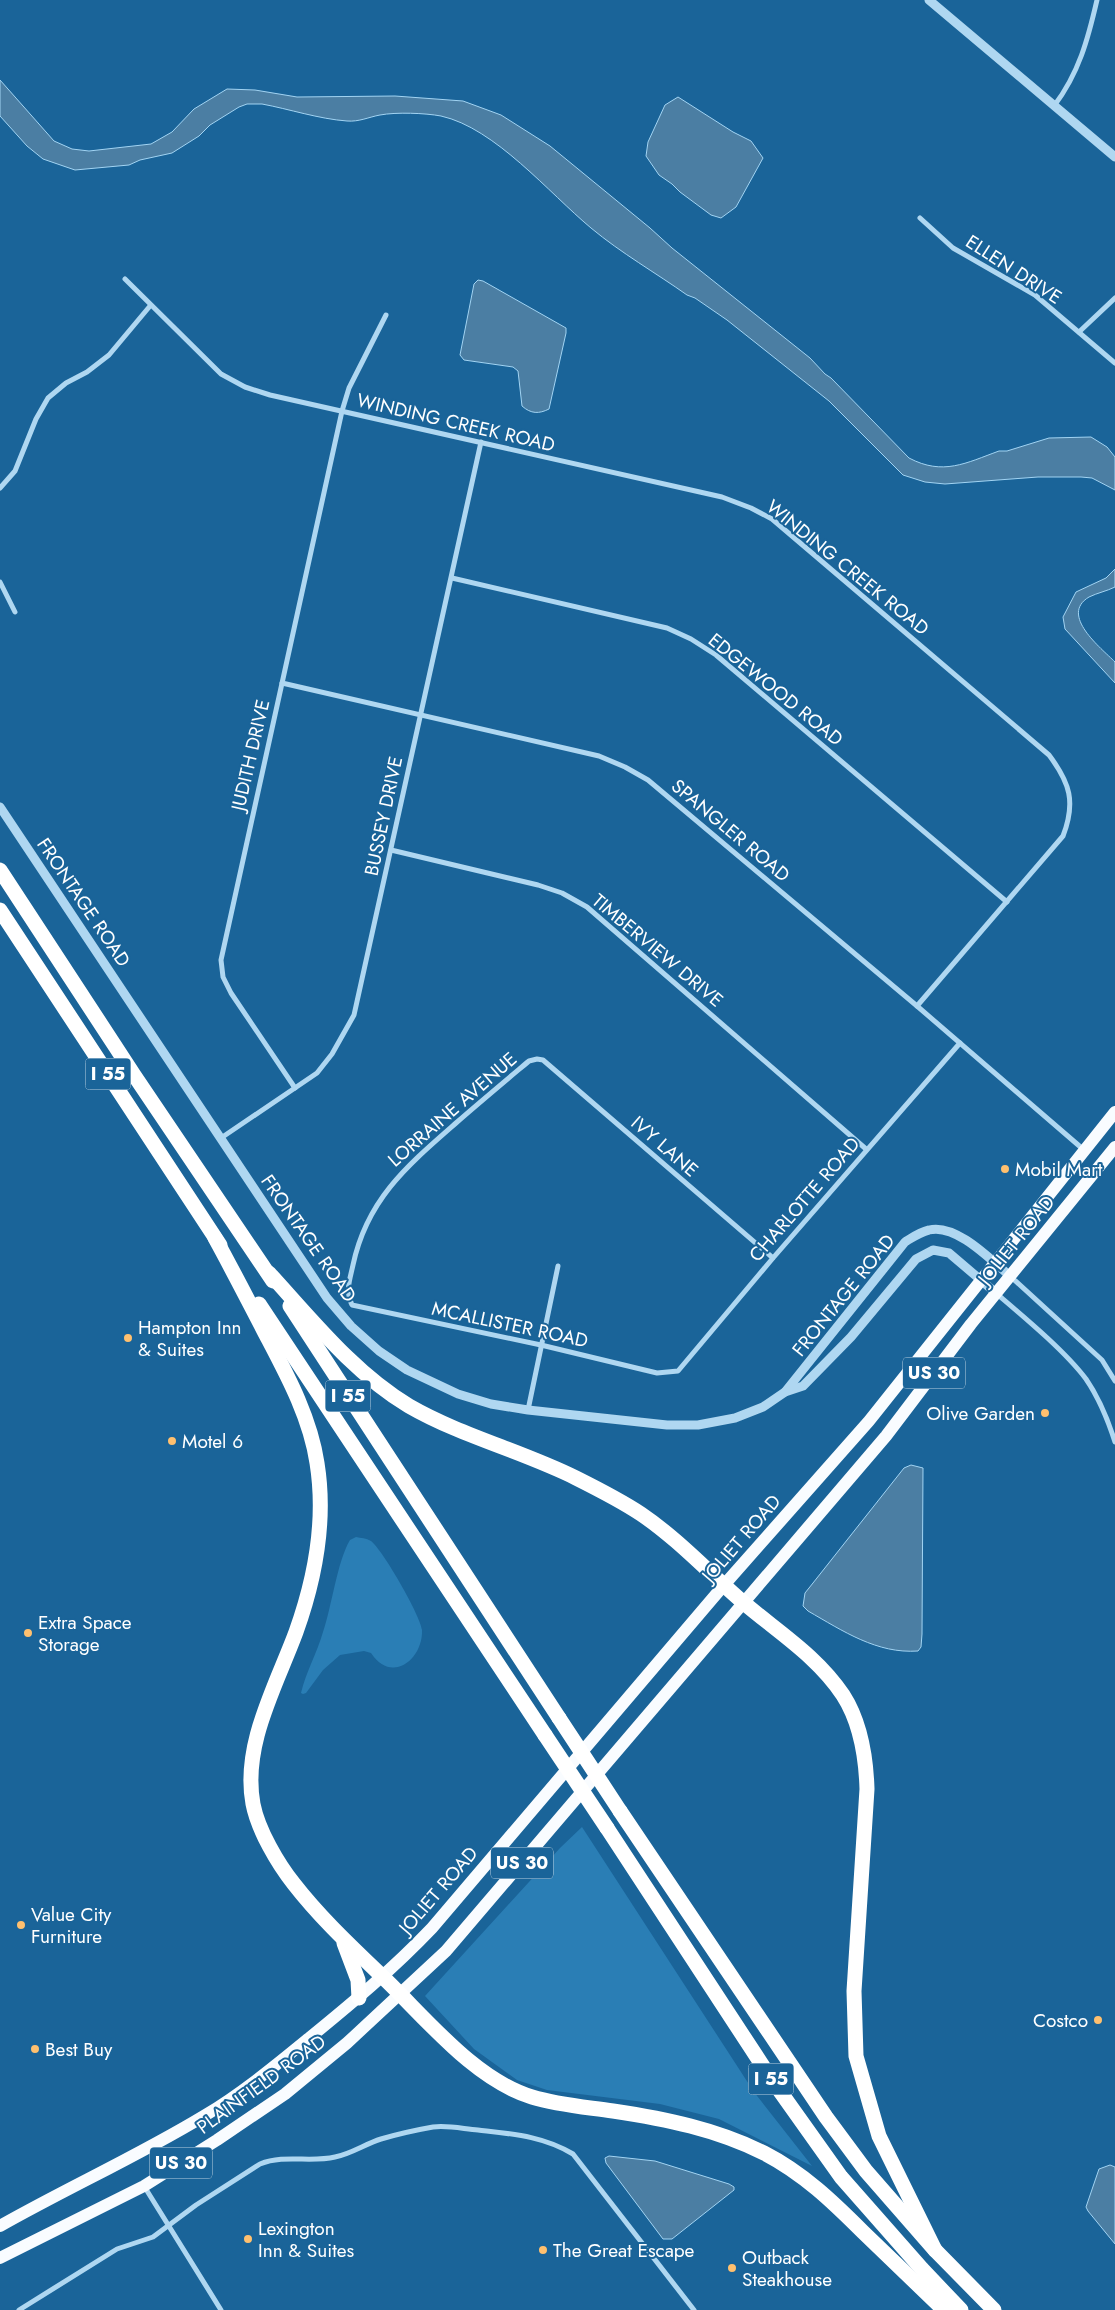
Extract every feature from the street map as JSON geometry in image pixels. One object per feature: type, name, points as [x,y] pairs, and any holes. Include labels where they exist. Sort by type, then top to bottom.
[{"type":"highway","name":"I 55","points":[[0,870],[134,1075],[269,1274],[620,1811],[826,2118],[866,2170],[935,2250],[994,2310]]},
{"type":"highway","name":"I 55","points":[[0,910],[215,1238],[607,1828],[766,2072],[841,2177],[961,2310]]},
{"type":"highway","points":[[215,1238],[291,1381],[310,1434],[317,1461],[320,1494],[318,1545],[308,1596],[255,1742],[252,1771],[253,1805],[274,1854],[293,1884],[341,1937],[476,2068],[504,2086],[531,2097],[689,2124],[725,2135],[766,2154],[796,2172],[826,2196],[944,2310]]},
{"type":"highway","points":[[269,1274],[349,1359],[409,1406],[573,1476],[641,1514],[670,1536],[745,1604],[795,1642],[820,1666],[843,1695],[855,1718],[862,1742],[867,1789],[854,1991],[856,2056],[879,2136],[935,2250]]},
{"type":"highway","points":[[341,1937],[358,1980],[359,1998]]},
{"type":"main road","name":"JOLIET ROAD","points":[[383,1977],[432,1928],[724,1585],[869,1421],[1115,1112]]},
{"type":"main road","name":"JOLIET ROAD","points":[[401,1995],[453,1944],[745,1604],[886,1436],[996,1293],[1115,1147]]},
{"type":"main road","name":"PLAINFIELD ROAD","points":[[0,2226],[205,2116],[272,2069],[383,1977]]},
{"type":"main road","name":"PLAINFIELD ROAD","points":[[0,2258],[144,2186],[218,2140],[285,2094],[342,2048],[401,1995]]},
{"type":"street","points":[[929,0],[1115,157]]},
{"type":"street","points":[[1054,106],[1068,87],[1079,65],[1087,43],[1097,0]]},
{"type":"street","name":"ELLEN DRIVE","points":[[920,218],[953,248],[1035,295],[1115,363]]},
{"type":"street","name":"WINDING CREEK ROAD","points":[[125,280],[221,374],[245,387],[270,395],[722,498],[751,508],[772,519],[1049,755],[1068,787],[1071,803],[1069,820],[1063,836],[917,1006]]},
{"type":"street","points":[[1079,332],[1115,298]]},
{"type":"street","points":[[0,488],[15,471],[36,419],[48,398],[66,383],[87,372],[109,356],[150,306]]},
{"type":"street","name":"JUDITH DRIVE","points":[[294,1088],[230,993],[223,977],[221,960],[342,411],[349,388],[386,315]]},
{"type":"street","name":"BUSSEY DRIVE","points":[[221,1138],[317,1072],[327,1060],[354,1015],[481,442]]},
{"type":"street","name":"EDGEWOOD ROAD","points":[[452,578],[667,628],[691,639],[716,655],[1007,902]]},
{"type":"street","points":[[0,582],[15,612]]},
{"type":"street","name":"SPANGLER ROAD","points":[[282,683],[599,756],[626,767],[648,780],[960,1042],[1084,1150]]},
{"type":"street","name":"FRONTAGE ROAD","points":[[0,807],[326,1298],[351,1326],[380,1351],[407,1370],[449,1390],[491,1404],[528,1410],[666,1425],[698,1425],[746,1414],[762,1407],[785,1392],[803,1386],[851,1338],[916,1259],[933,1250],[949,1253],[996,1293]]},
{"type":"street","name":"TIMBERVIEW DRIVE","points":[[390,850],[538,885],[562,893],[587,907],[866,1149]]},
{"type":"street","name":"CHARLOTTE ROAD","points":[[670,1373],[678,1371],[866,1149],[960,1042]]},
{"type":"street","name":"IVY LANE","points":[[537,1059],[543,1060],[773,1258]]},
{"type":"street","name":"LORRAINE AVENUE","points":[[348,1297],[354,1261],[362,1234],[375,1208],[393,1181],[413,1161],[528,1061],[537,1059]]},
{"type":"street","name":"FRONTAGE ROAD","points":[[785,1392],[905,1242],[917,1234],[931,1229],[958,1235],[1010,1276]]},
{"type":"street","points":[[528,1410],[558,1266]]},
{"type":"street","points":[[1010,1276],[1102,1360],[1115,1381]]},
{"type":"street","points":[[996,1293],[1070,1361],[1085,1379],[1098,1399],[1115,1442]]},
{"type":"street","name":"MCALLISTER ROAD","points":[[348,1297],[352,1305],[541,1345],[657,1373],[670,1373]]},
{"type":"street","points":[[19,2310],[117,2249],[153,2237],[196,2204],[269,2161],[292,2158],[334,2158],[349,2154],[379,2140],[433,2127],[530,2136],[559,2145],[573,2154],[583,2164],[694,2310]]},
{"type":"street","points":[[144,2186],[221,2310]]},
{"type":"shaded area","points":[[0,80],[54,141],[72,149],[89,151],[151,144],[172,132],[194,109],[227,89],[255,90],[297,97],[395,96],[463,101],[501,115],[550,146],[672,248],[810,358],[909,458],[933,466],[954,466],[999,451],[1007,451],[1049,438],[1091,437],[1107,447],[1115,457],[1115,490],[1092,478],[1081,477],[1038,477],[945,484],[925,482],[903,475],[829,401],[727,320],[602,237],[501,147],[461,123],[441,116],[410,113],[387,114],[347,121],[262,104],[247,104],[210,125],[199,136],[172,153],[140,160],[129,165],[75,170],[43,159],[27,146],[0,116]]},
{"type":"shaded area","points":[[678,97],[733,132],[751,141],[763,158],[736,207],[721,218],[711,215],[659,175],[646,156],[648,142],[665,105]]},
{"type":"shaded area","points":[[478,280],[483,281],[566,328],[549,409],[535,412],[529,411],[522,406],[518,371],[513,367],[464,360],[460,355],[474,284]]},
{"type":"shaded area","points":[[1115,569],[1115,587],[1089,597],[1081,604],[1078,613],[1080,622],[1086,631],[1115,662],[1115,683],[1065,629],[1063,617],[1076,592],[1106,578]]},
{"type":"shaded area","points":[[911,1465],[923,1468],[922,1634],[921,1647],[918,1651],[903,1651],[888,1649],[861,1640],[808,1611],[803,1606],[805,1593],[904,1468]]},
{"type":"shaded area","points":[[356,1537],[371,1541],[392,1569],[420,1622],[422,1630],[421,1641],[412,1659],[396,1667],[388,1667],[379,1662],[371,1653],[364,1651],[340,1655],[323,1670],[306,1693],[303,1694],[301,1693],[303,1685],[323,1632],[345,1549],[350,1540]]},
{"type":"shaded area","points":[[582,1827],[754,2092],[812,2166],[719,2119],[660,2104],[547,2090],[517,2080],[474,2049],[425,1996],[560,1848]]},
{"type":"shaded area","points":[[609,2156],[655,2161],[729,2184],[734,2187],[734,2190],[672,2239],[663,2239],[606,2163],[605,2158]]},
{"type":"shaded area","points":[[1110,2165],[1115,2167],[1115,2244],[1086,2207],[1099,2169]]},
{"type":"place","name":"Mobil Mart","points":[[1005,1169]]},
{"type":"place","name":"Hampton Inn & Suites","points":[[128,1338]]},
{"type":"place","name":"Olive Garden","points":[[1045,1413]]},
{"type":"place","name":"Motel 6","points":[[172,1441]]},
{"type":"place","name":"Extra Space Storage","points":[[28,1633]]},
{"type":"place","name":"Value City Furniture","points":[[21,1925]]},
{"type":"place","name":"Costco","points":[[1098,2020]]},
{"type":"place","name":"Best Buy","points":[[35,2049]]},
{"type":"place","name":"Lexington Inn & Suites","points":[[248,2239]]},
{"type":"place","name":"The Great Escape","points":[[543,2250]]},
{"type":"place","name":"Outback Steakhouse","points":[[732,2268]]}]
